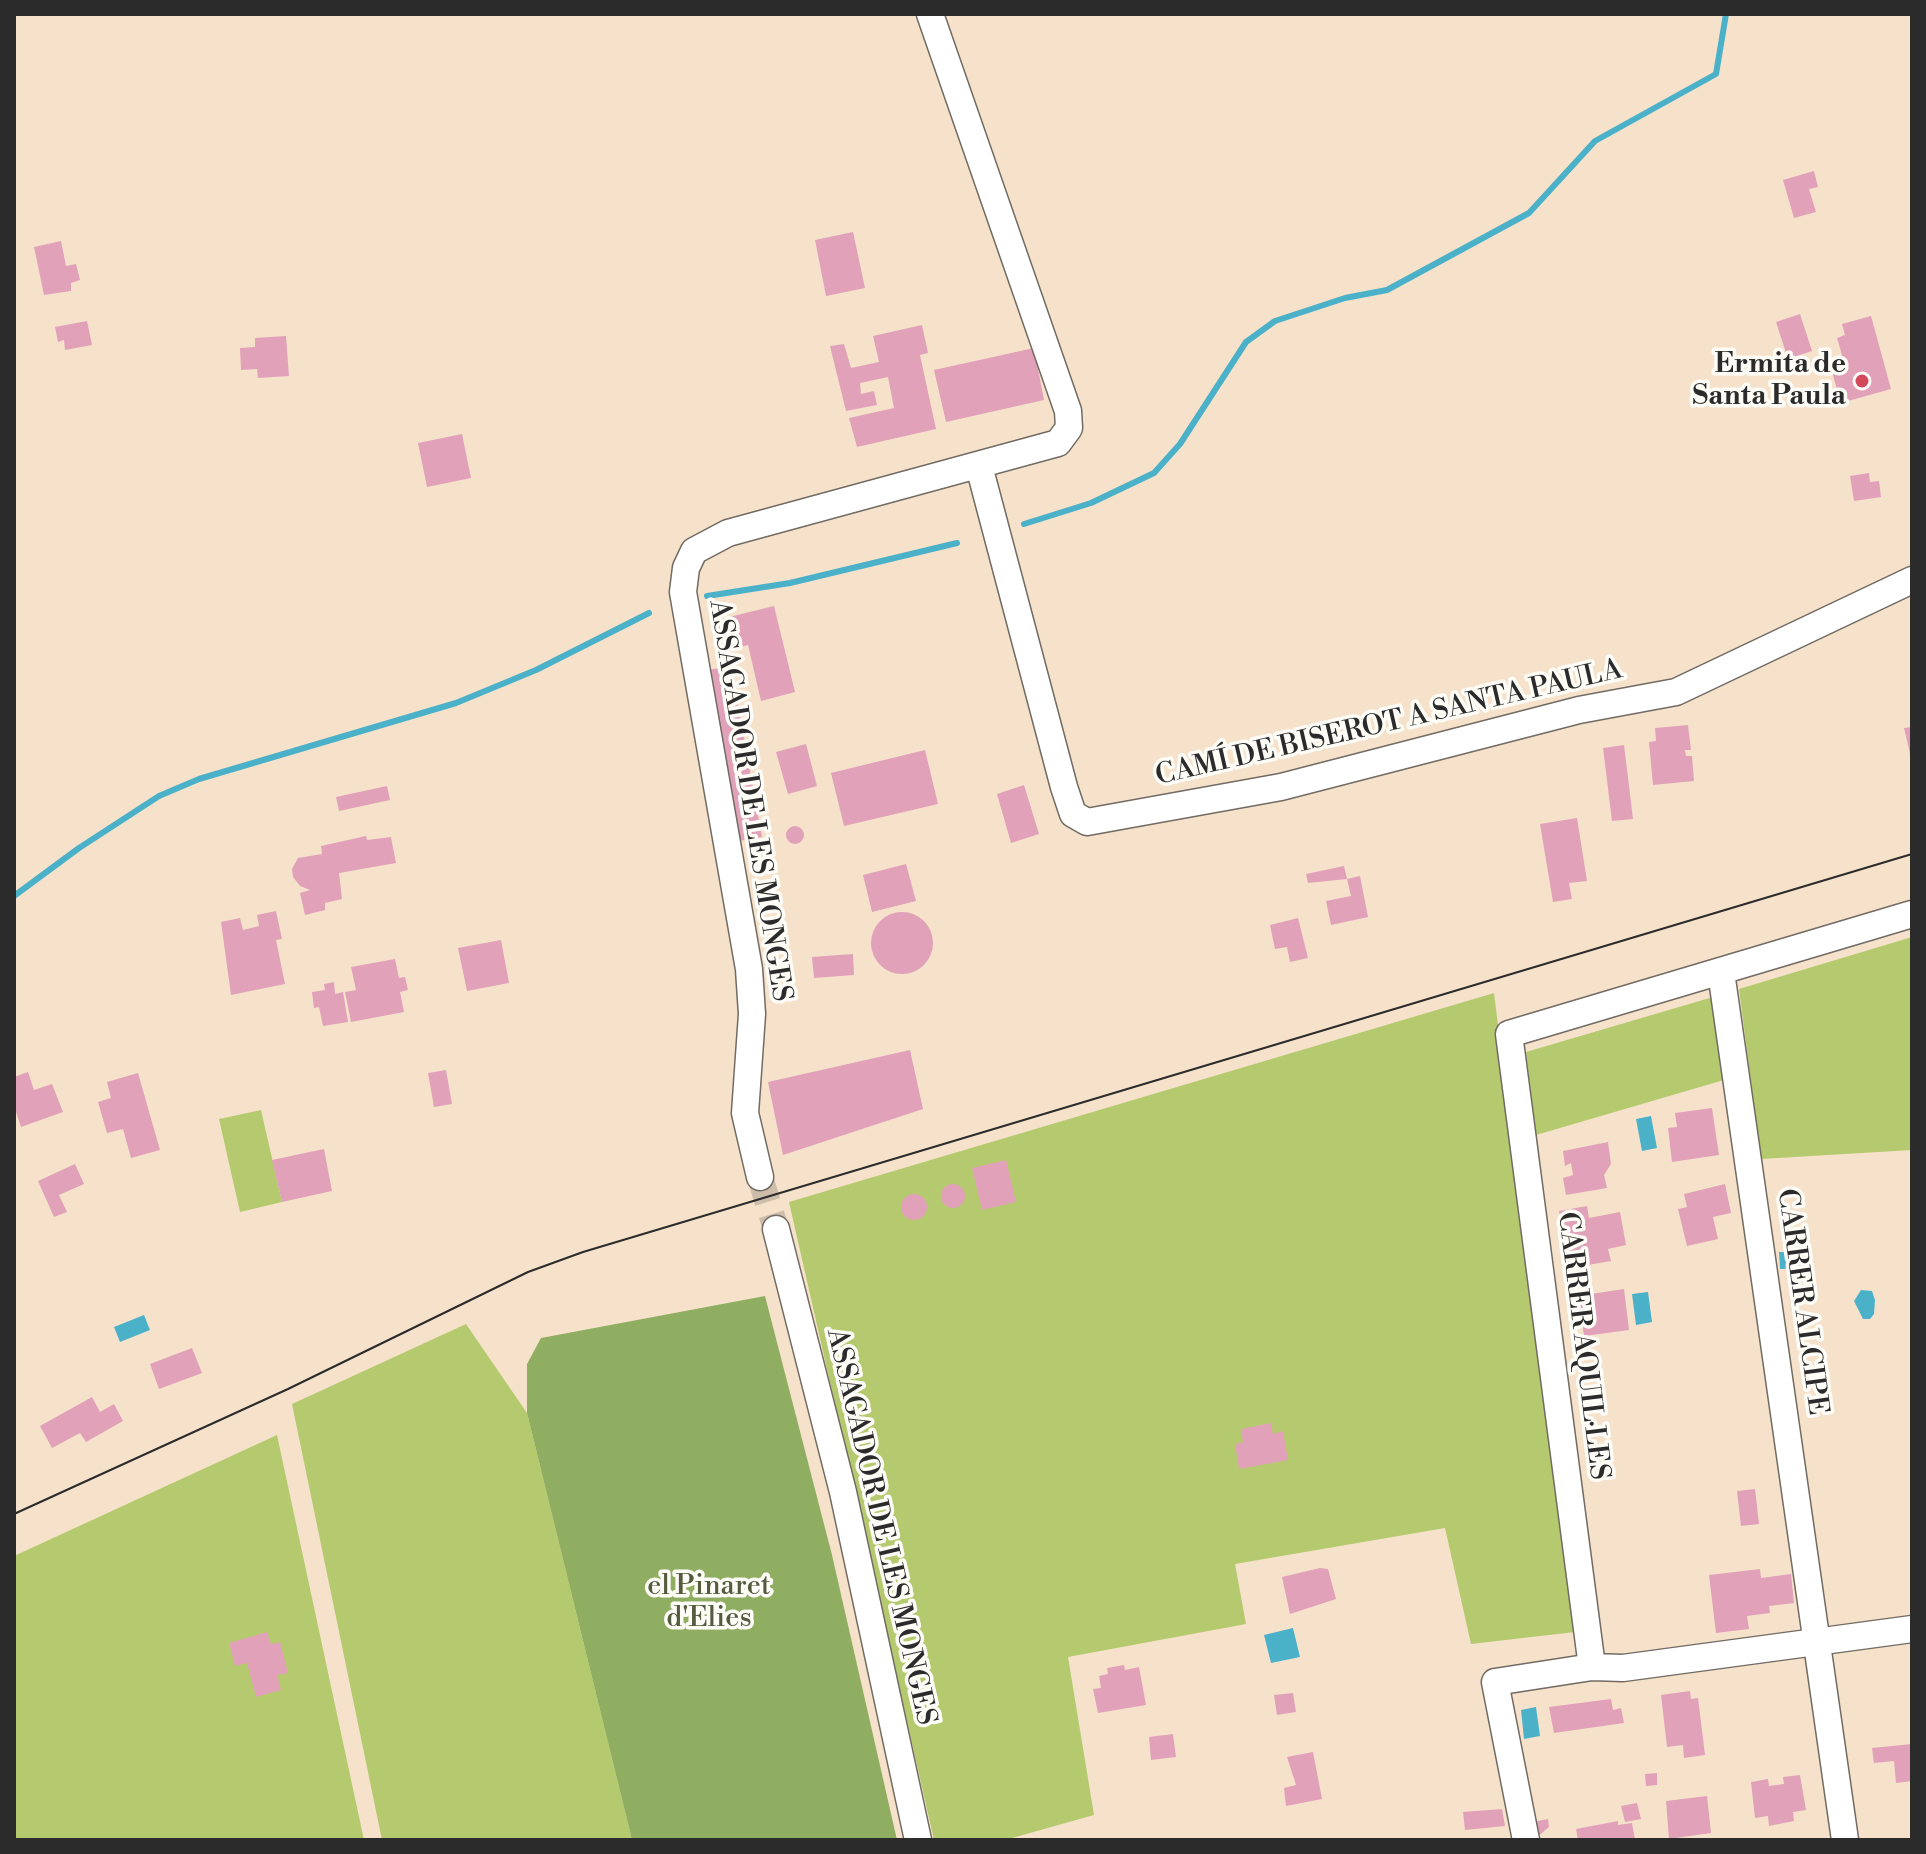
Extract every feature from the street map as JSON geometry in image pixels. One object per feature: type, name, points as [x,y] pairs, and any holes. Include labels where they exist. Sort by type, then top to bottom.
[{"type":"street","name":"ASSAGADOR DE LES MONGES","points":[[760,1177],[745,1113],[752,1014],[749,969],[683,592],[686,568],[694,551],[728,533],[1058,443],[1069,428],[1068,411],[930,14]]},
{"type":"street","name":"CAMÍ DE BISEROT A SANTA PAULA","points":[[979,466],[1064,787],[1073,814],[1087,822],[1281,787],[1579,710],[1676,692],[1912,580]]},
{"type":"street","points":[[1721,972],[1912,914]]},
{"type":"street","name":"CARRER AQUIL·LES","points":[[1592,1667],[1509,1034],[1721,972]]},
{"type":"street","name":"CARRER ALCIPE","points":[[1721,972],[1845,1840]]},
{"type":"street","name":"ASSAGADOR DE LES MONGES","points":[[776,1229],[843,1492],[918,1840]]},
{"type":"street","points":[[1526,1840],[1495,1682],[1592,1667],[1623,1668],[1912,1629]]},
{"type":"green space","points":[[1912,937],[1912,1150],[1761,1159],[1739,989]]},
{"type":"green space","points":[[1494,993],[1575,1632],[1471,1644],[1445,1528],[1235,1564],[1246,1624],[1068,1657],[1094,1815],[1005,1840],[934,1840],[789,1202]]},
{"type":"green space","points":[[1713,997],[1724,1080],[1536,1135],[1526,1052]]},
{"type":"green space","points":[[261,1110],[282,1202],[240,1212],[219,1119]]},
{"type":"green space","name":"el Pinaret d'Elies","points":[[765,1296],[832,1555],[897,1840],[632,1840],[527,1413],[527,1364],[541,1338]]},
{"type":"green space","points":[[466,1324],[527,1413],[632,1840],[382,1840],[292,1404]]},
{"type":"green space","points":[[277,1435],[364,1840],[14,1840],[14,1556]]},
{"type":"water","points":[[1651,1116],[1657,1148],[1642,1151],[1636,1119]]},
{"type":"water","points":[[1779,1252],[1805,1252],[1811,1255],[1811,1263],[1806,1263],[1807,1268],[1780,1269]]},
{"type":"water","points":[[1861,1290],[1872,1291],[1875,1300],[1874,1314],[1870,1319],[1863,1319],[1854,1301]]},
{"type":"water","points":[[1648,1292],[1652,1322],[1636,1325],[1632,1294]]},
{"type":"water","points":[[144,1315],[150,1330],[120,1342],[114,1327]]},
{"type":"water","points":[[1293,1628],[1300,1657],[1271,1663],[1264,1635]]},
{"type":"water","points":[[1536,1707],[1540,1736],[1524,1739],[1521,1710]]},
{"type":"building","points":[[1814,171],[1818,187],[1809,189],[1816,212],[1794,218],[1783,180]]},
{"type":"building","points":[[853,232],[865,288],[826,296],[815,240]]},
{"type":"building","points":[[61,241],[66,266],[76,264],[80,280],[71,283],[71,291],[44,295],[34,247]]},
{"type":"building","points":[[1800,314],[1812,351],[1788,359],[1776,322]]},
{"type":"building","points":[[1871,316],[1891,389],[1841,403],[1832,372],[1846,369],[1837,338],[1845,335],[1842,324]]},
{"type":"building","points":[[87,321],[92,345],[65,350],[64,340],[58,342],[55,327]]},
{"type":"building","points":[[922,325],[928,353],[920,355],[936,429],[857,447],[849,418],[894,408],[888,377],[860,383],[861,394],[874,391],[877,405],[846,411],[830,346],[844,344],[851,368],[879,362],[873,336]]},
{"type":"building","points":[[286,336],[289,376],[258,378],[257,369],[241,370],[240,348],[255,347],[255,338]]},
{"type":"building","points":[[1034,348],[1044,400],[946,422],[934,370]]},
{"type":"building","points":[[462,434],[471,478],[427,487],[418,443]]},
{"type":"building","points":[[1869,473],[1870,482],[1879,481],[1881,497],[1854,501],[1850,476]]},
{"type":"building","points":[[774,606],[795,692],[761,701],[748,645],[725,651],[717,620]]},
{"type":"building","points":[[731,666],[762,837],[739,841],[708,670]]},
{"type":"building","points":[[1688,725],[1691,750],[1685,750],[1686,756],[1692,756],[1694,781],[1653,785],[1649,742],[1656,741],[1655,728]]},
{"type":"building","points":[[1912,727],[1912,758],[1911,758],[1904,728]]},
{"type":"building","points":[[806,744],[817,786],[788,794],[776,752]]},
{"type":"building","points":[[1624,745],[1633,819],[1612,821],[1603,748]]},
{"type":"building","points":[[925,750],[938,804],[844,826],[831,773]]},
{"type":"building","points":[[1024,785],[1039,834],[1011,843],[997,794]]},
{"type":"building","points":[[387,786],[390,800],[339,811],[336,797]]},
{"type":"building","points":[[1577,818],[1587,881],[1569,883],[1572,899],[1553,902],[1540,824]]},
{"type":"building","points":[[791,826],[799,826],[804,835],[802,842],[791,844],[786,839],[786,831]]},
{"type":"building","points":[[366,836],[367,840],[391,837],[396,863],[339,873],[342,899],[325,903],[325,910],[305,915],[300,893],[310,890],[300,886],[293,877],[292,869],[298,858],[322,854],[321,846]]},
{"type":"building","points":[[906,864],[916,901],[872,912],[863,875]]},
{"type":"building","points":[[1344,866],[1347,879],[1308,883],[1306,874]]},
{"type":"building","points":[[1360,876],[1368,917],[1331,925],[1326,901],[1351,896],[1347,879]]},
{"type":"building","points":[[276,911],[282,939],[276,940],[285,984],[231,995],[221,922],[240,918],[243,930],[259,926],[257,915]]},
{"type":"building","points":[[902,912],[914,914],[924,921],[931,931],[931,955],[924,965],[914,972],[902,974],[890,972],[880,965],[873,955],[871,943],[873,931],[880,921],[890,914]]},
{"type":"building","points":[[1298,918],[1308,958],[1290,962],[1287,947],[1275,949],[1270,925]]},
{"type":"building","points":[[501,940],[509,983],[467,991],[458,948]]},
{"type":"building","points":[[853,954],[854,975],[814,978],[812,957]]},
{"type":"building","points":[[395,959],[399,978],[405,977],[408,990],[400,992],[404,1012],[351,1022],[345,992],[356,990],[351,967]]},
{"type":"building","points":[[334,982],[335,994],[343,992],[348,1022],[323,1026],[319,1007],[314,1008],[312,992],[325,990],[324,984]]},
{"type":"building","points":[[910,1050],[923,1109],[783,1155],[768,1082]]},
{"type":"building","points":[[446,1070],[452,1104],[434,1107],[428,1073]]},
{"type":"building","points":[[28,1072],[34,1090],[52,1084],[63,1112],[21,1127],[14,1106],[14,1077]]},
{"type":"building","points":[[138,1073],[160,1150],[131,1158],[123,1129],[107,1133],[98,1102],[111,1098],[107,1082]]},
{"type":"building","points":[[1712,1108],[1719,1155],[1672,1162],[1668,1128],[1677,1127],[1675,1113]]},
{"type":"building","points":[[1608,1142],[1611,1164],[1604,1175],[1607,1188],[1566,1195],[1563,1178],[1573,1175],[1571,1163],[1565,1166],[1563,1151]]},
{"type":"building","points":[[324,1149],[332,1191],[282,1202],[272,1160]]},
{"type":"building","points":[[1006,1160],[1016,1202],[982,1210],[972,1168]]},
{"type":"building","points":[[75,1164],[84,1184],[59,1195],[67,1212],[54,1217],[38,1181]]},
{"type":"building","points":[[953,1184],[962,1187],[965,1196],[962,1205],[953,1208],[944,1205],[941,1196],[944,1187]]},
{"type":"building","points":[[1725,1184],[1731,1213],[1713,1217],[1718,1239],[1687,1246],[1678,1209],[1687,1207],[1684,1194]]},
{"type":"building","points":[[914,1194],[923,1198],[927,1207],[923,1216],[914,1220],[905,1216],[901,1207],[905,1198]]},
{"type":"building","points":[[1587,1206],[1589,1218],[1620,1212],[1626,1245],[1608,1249],[1611,1261],[1570,1268],[1559,1211]]},
{"type":"building","points":[[1624,1289],[1629,1330],[1584,1336],[1578,1296]]},
{"type":"building","points":[[192,1348],[202,1373],[159,1389],[150,1364]]},
{"type":"building","points":[[92,1397],[100,1412],[114,1404],[123,1421],[86,1442],[80,1433],[52,1448],[40,1426]]},
{"type":"building","points":[[1271,1423],[1273,1434],[1283,1431],[1288,1460],[1239,1469],[1235,1444],[1243,1442],[1241,1429]]},
{"type":"building","points":[[1755,1489],[1759,1524],[1741,1526],[1737,1491]]},
{"type":"building","points":[[1328,1569],[1336,1599],[1290,1614],[1282,1577]]},
{"type":"building","points":[[1760,1569],[1761,1578],[1791,1574],[1794,1603],[1769,1606],[1770,1613],[1747,1616],[1749,1629],[1716,1633],[1709,1575]]},
{"type":"building","points":[[267,1632],[271,1644],[280,1642],[288,1673],[277,1675],[281,1690],[256,1697],[247,1663],[235,1666],[229,1643]]},
{"type":"building","points":[[1124,1665],[1125,1670],[1139,1667],[1146,1705],[1098,1713],[1093,1689],[1101,1688],[1099,1676],[1108,1674],[1107,1668]]},
{"type":"building","points":[[1690,1691],[1691,1699],[1698,1698],[1705,1755],[1684,1758],[1683,1745],[1667,1747],[1661,1695]]},
{"type":"building","points":[[1293,1693],[1296,1712],[1277,1715],[1274,1695]]},
{"type":"building","points":[[1611,1699],[1613,1710],[1621,1708],[1624,1723],[1554,1733],[1549,1707]]},
{"type":"building","points":[[1173,1734],[1176,1757],[1151,1760],[1149,1737]]},
{"type":"building","points":[[1912,1744],[1912,1781],[1896,1783],[1894,1761],[1874,1763],[1872,1748]]},
{"type":"building","points":[[1313,1752],[1322,1799],[1286,1806],[1284,1788],[1296,1785],[1287,1757]]},
{"type":"building","points":[[1657,1773],[1657,1785],[1646,1786],[1645,1774]]},
{"type":"building","points":[[1800,1775],[1806,1810],[1793,1812],[1794,1821],[1769,1826],[1768,1816],[1755,1818],[1751,1782],[1768,1779],[1769,1786],[1784,1784],[1783,1777]]},
{"type":"building","points":[[1707,1796],[1711,1833],[1669,1839],[1666,1801]]},
{"type":"building","points":[[1637,1803],[1641,1819],[1625,1822],[1621,1806]]},
{"type":"building","points":[[1502,1809],[1505,1826],[1465,1830],[1463,1812]]},
{"type":"building","points":[[1548,1819],[1549,1827],[1536,1838],[1533,1822]]},
{"type":"building","points":[[1618,1821],[1618,1825],[1632,1823],[1635,1840],[1578,1840],[1576,1829]]},
{"type":"waterway","points":[[1024,524],[1091,503],[1154,473],[1180,444],[1246,342],[1275,321],[1345,298],[1387,290],[1529,213],[1595,141],[1716,74],[1726,14]]},
{"type":"waterway","points":[[707,596],[790,583],[957,543]]},
{"type":"waterway","points":[[14,896],[79,848],[159,796],[199,779],[456,703],[536,670],[649,613]]},
{"type":"tunnel","points":[[760,1177],[776,1229]]},
{"type":"tram line","points":[[14,1514],[288,1389],[528,1272],[583,1252],[1912,854]]},
{"type":"place","name":"Ermita de Santa Paula","points":[[1862,381]]}]
